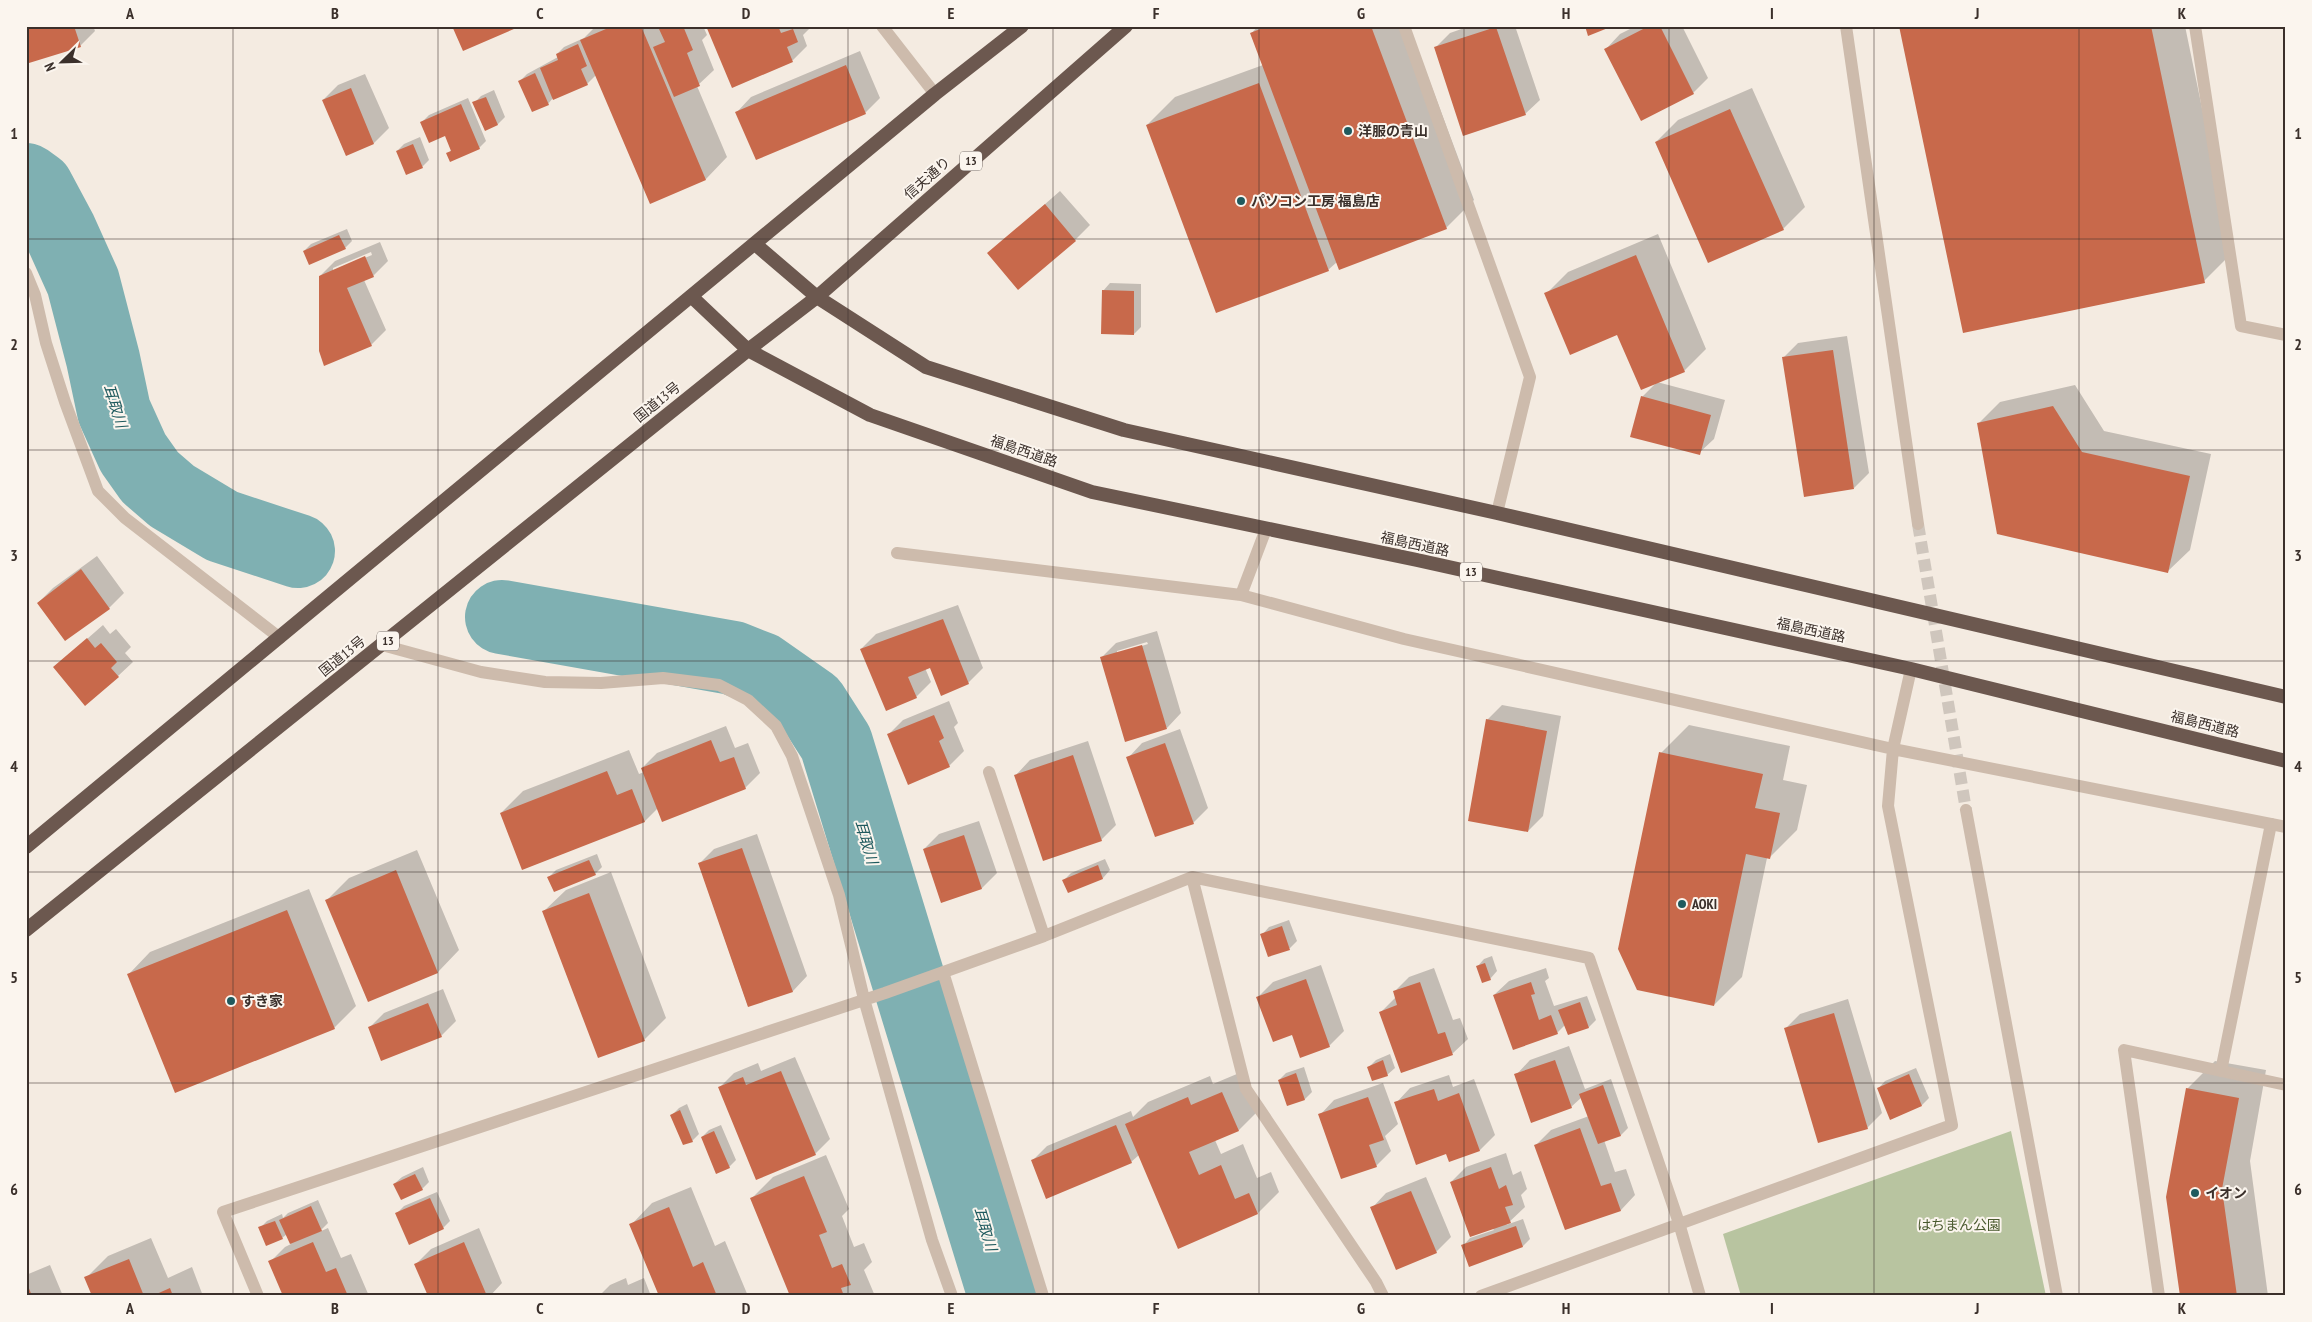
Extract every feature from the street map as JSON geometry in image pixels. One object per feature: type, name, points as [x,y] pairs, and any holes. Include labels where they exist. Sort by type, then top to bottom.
[{"type":"highway","points":[[26,847],[935,94],[1022,26]]},
{"type":"highway","name":"信夫通り","points":[[748,350],[817,297],[1126,26]]},
{"type":"highway","points":[[755,244],[817,297],[926,367],[1124,430],[1497,513],[2286,697]]},
{"type":"highway","name":"福島西道路","points":[[692,297],[748,350],[870,415],[1092,492],[1911,669],[2286,761]]},
{"type":"highway","name":"国道13号","points":[[26,930],[748,350]]},
{"type":"street","points":[[882,26],[935,94]]},
{"type":"street","points":[[1404,26],[1530,377],[1497,513]]},
{"type":"street","points":[[1846,26],[1918,524]]},
{"type":"street","points":[[2195,26],[2241,326],[2286,335]]},
{"type":"street","points":[[26,273],[35,295],[46,343],[65,402],[98,490],[125,518],[280,638]]},
{"type":"street","points":[[1241,595],[1266,529]]},
{"type":"street","points":[[897,553],[1241,595],[1404,640],[1893,750],[2286,827]]},
{"type":"street","points":[[382,645],[481,672],[545,682],[601,683],[663,678],[686,679],[719,685],[748,700],[776,726],[792,756],[839,896],[864,999],[932,1240],[952,1296]]},
{"type":"street","points":[[1481,1296],[1952,1124],[1888,806],[1893,750],[1911,669]]},
{"type":"street","points":[[989,772],[1044,936]]},
{"type":"street","points":[[1966,810],[2057,1296]]},
{"type":"street","points":[[2221,1071],[2271,824]]},
{"type":"street","points":[[258,1296],[223,1212],[885,993],[1044,936],[1192,877],[1589,958],[1679,1223],[1700,1296]]},
{"type":"street","points":[[1192,877],[1246,1089],[1376,1282],[1383,1296]]},
{"type":"street","points":[[943,972],[1043,1296]]},
{"type":"street","points":[[2159,1296],[2124,1050],[2286,1085]]},
{"type":"green space","name":"はちまん公園","points":[[2011,1131],[2046,1296],[1741,1296],[1723,1234]]},
{"type":"building","points":[[26,26],[74,26],[81,47],[29,63],[26,56]]},
{"type":"building","points":[[452,26],[521,26],[463,51]]},
{"type":"building","points":[[613,26],[641,26],[706,180],[650,204],[580,40]]},
{"type":"building","points":[[666,26],[683,26],[693,50],[687,53],[700,86],[674,97],[653,47],[665,42],[659,29]]},
{"type":"building","points":[[706,26],[778,26],[781,33],[793,29],[798,42],[787,47],[793,62],[732,88]]},
{"type":"building","name":"洋服の青山","points":[[1268,26],[1371,26],[1447,229],[1339,270],[1250,33]]},
{"type":"building","points":[[1585,26],[1613,26],[1588,36]]},
{"type":"building","points":[[1649,26],[1660,26],[1694,94],[1641,121],[1604,49]]},
{"type":"building","points":[[1899,26],[2151,26],[2205,283],[1963,333]]},
{"type":"building","points":[[1496,27],[1526,115],[1463,136],[1434,47]]},
{"type":"building","points":[[578,44],[587,66],[581,69],[588,85],[553,100],[540,68],[558,60],[556,54]]},
{"type":"building","points":[[846,65],[866,114],[756,160],[735,112]]},
{"type":"building","points":[[535,73],[549,105],[532,112],[518,81]]},
{"type":"building","points":[[1259,83],[1329,271],[1216,313],[1146,125]]},
{"type":"building","points":[[351,88],[374,144],[346,156],[322,100]]},
{"type":"building","points":[[486,97],[498,125],[485,131],[472,102]]},
{"type":"building","points":[[461,104],[480,149],[450,162],[446,153],[451,151],[445,136],[429,143],[420,122]]},
{"type":"building","points":[[1730,109],[1784,230],[1708,263],[1655,142]]},
{"type":"building","points":[[413,144],[423,168],[406,175],[396,151]]},
{"type":"building","points":[[1045,204],[1076,241],[1018,290],[987,253]]},
{"type":"building","points":[[339,235],[346,249],[309,265],[303,251]]},
{"type":"building","points":[[1636,255],[1685,372],[1641,390],[1617,335],[1570,355],[1544,293]]},
{"type":"building","points":[[365,256],[374,277],[347,288],[372,346],[324,366],[319,351],[319,276]]},
{"type":"building","points":[[1102,290],[1134,291],[1134,335],[1101,334]]},
{"type":"building","points":[[1833,350],[1854,489],[1804,497],[1782,357]]},
{"type":"building","points":[[1641,396],[1711,415],[1700,455],[1630,437]]},
{"type":"building","points":[[2053,406],[2082,452],[2190,476],[2168,573],[1997,534],[1977,423]]},
{"type":"building","points":[[81,569],[110,609],[65,641],[37,603]]},
{"type":"building","points":[[943,619],[969,684],[941,696],[930,668],[908,677],[917,698],[886,711],[860,649]]},
{"type":"building","points":[[87,638],[95,648],[101,643],[117,662],[111,668],[119,677],[85,706],[53,667]]},
{"type":"building","points":[[1142,645],[1167,729],[1125,742],[1100,657]]},
{"type":"building","points":[[934,715],[944,738],[939,741],[950,767],[908,785],[887,734]]},
{"type":"building","points":[[1486,719],[1547,731],[1528,832],[1468,821]]},
{"type":"building","points":[[711,740],[720,762],[734,757],[746,789],[662,822],[641,768]]},
{"type":"building","points":[[1165,743],[1194,824],[1155,837],[1126,757]]},
{"type":"building","name":"AOKI","points":[[1659,752],[1763,774],[1755,808],[1780,813],[1770,859],[1746,854],[1714,1006],[1637,990],[1618,949]]},
{"type":"building","points":[[1073,755],[1102,841],[1043,861],[1014,775]]},
{"type":"building","points":[[607,771],[617,795],[632,789],[645,822],[522,870],[500,813]]},
{"type":"building","points":[[964,835],[982,889],[941,903],[923,849]]},
{"type":"building","points":[[742,848],[793,992],[748,1007],[698,863]]},
{"type":"building","points":[[589,860],[596,875],[554,892],[547,877]]},
{"type":"building","points":[[1098,865],[1103,879],[1068,893],[1062,880]]},
{"type":"building","points":[[396,870],[438,973],[368,1002],[325,900]]},
{"type":"building","points":[[589,893],[645,1041],[598,1058],[542,911]]},
{"type":"building","name":"すき家","points":[[287,910],[335,1029],[175,1093],[127,974]]},
{"type":"building","points":[[1282,926],[1290,950],[1268,957],[1260,934]]},
{"type":"building","points":[[1485,963],[1491,980],[1482,983],[1476,966]]},
{"type":"building","points":[[1306,979],[1330,1047],[1300,1058],[1292,1035],[1273,1042],[1256,997]]},
{"type":"building","points":[[1420,982],[1438,1034],[1445,1032],[1453,1055],[1401,1073],[1379,1012],[1397,1005],[1393,991]]},
{"type":"building","points":[[1531,982],[1535,994],[1531,995],[1539,1020],[1551,1015],[1558,1034],[1513,1050],[1493,995]]},
{"type":"building","points":[[1580,1002],[1589,1028],[1568,1035],[1558,1010]]},
{"type":"building","points":[[428,1003],[442,1037],[381,1061],[368,1027]]},
{"type":"building","points":[[1834,1013],[1868,1129],[1818,1143],[1784,1028]]},
{"type":"building","points":[[1383,1060],[1388,1076],[1372,1081],[1367,1067]]},
{"type":"building","points":[[1555,1060],[1572,1108],[1531,1123],[1514,1074]]},
{"type":"building","points":[[781,1071],[816,1155],[756,1180],[718,1087],[743,1077],[746,1085]]},
{"type":"building","points":[[1296,1073],[1305,1100],[1287,1106],[1278,1080]]},
{"type":"building","points":[[1909,1074],[1922,1106],[1890,1120],[1877,1088]]},
{"type":"building","points":[[1603,1085],[1621,1136],[1598,1144],[1579,1094]]},
{"type":"building","name":"イオン","points":[[2186,1088],[2239,1098],[2222,1189],[2237,1296],[2180,1296],[2166,1197]]},
{"type":"building","points":[[1434,1089],[1438,1101],[1459,1093],[1480,1151],[1449,1162],[1446,1154],[1416,1165],[1394,1102]]},
{"type":"building","points":[[1222,1092],[1239,1131],[1189,1152],[1199,1175],[1221,1165],[1235,1199],[1249,1193],[1258,1214],[1178,1249],[1125,1124],[1188,1097],[1191,1105]]},
{"type":"building","points":[[1368,1097],[1384,1140],[1369,1145],[1377,1167],[1341,1179],[1318,1114]]},
{"type":"building","points":[[680,1110],[693,1142],[683,1145],[670,1115]]},
{"type":"building","points":[[1116,1125],[1132,1163],[1046,1199],[1031,1160]]},
{"type":"building","points":[[1580,1128],[1601,1186],[1611,1183],[1621,1211],[1565,1230],[1534,1145]]},
{"type":"building","points":[[714,1131],[730,1168],[716,1174],[701,1137]]},
{"type":"building","points":[[1491,1167],[1499,1189],[1506,1185],[1513,1205],[1505,1207],[1511,1223],[1470,1237],[1450,1182]]},
{"type":"building","points":[[415,1174],[423,1190],[401,1200],[393,1184]]},
{"type":"building","points":[[804,1176],[827,1232],[819,1235],[832,1268],[842,1264],[851,1285],[841,1288],[844,1296],[790,1296],[750,1198]]},
{"type":"building","points":[[1411,1191],[1437,1253],[1396,1270],[1370,1207]]},
{"type":"building","points":[[430,1198],[444,1229],[409,1245],[395,1213]]},
{"type":"building","points":[[311,1206],[322,1231],[290,1244],[279,1220]]},
{"type":"building","points":[[669,1207],[693,1267],[703,1262],[717,1296],[659,1296],[629,1224]]},
{"type":"building","points":[[275,1221],[283,1239],[266,1246],[258,1227]]},
{"type":"building","points":[[1516,1226],[1523,1247],[1469,1267],[1461,1245]]},
{"type":"building","points":[[313,1242],[326,1272],[336,1268],[348,1296],[283,1296],[268,1261]]},
{"type":"building","points":[[464,1242],[487,1296],[428,1296],[414,1264]]},
{"type":"building","points":[[129,1259],[144,1296],[92,1296],[84,1277]]},
{"type":"building","points":[[28,1286],[32,1296],[26,1296],[26,1287]]},
{"type":"building","points":[[170,1288],[173,1296],[152,1296]]},
{"type":"waterway","name":"耳取川","points":[[26,180],[37,188],[60,231],[83,282],[114,411],[133,453],[150,477],[172,496],[222,526],[298,551]]},
{"type":"waterway","name":"耳取川","points":[[502,617],[733,658],[761,669],[811,704],[836,743],[1005,1296]]},
{"type":"tunnel","points":[[1918,524],[1966,810]]},
{"type":"place","name":"洋服の青山","points":[[1348,131]]},
{"type":"place","name":"パソコン工房 福島店","points":[[1241,201]]},
{"type":"place","name":"AOKI","points":[[1682,904]]},
{"type":"place","name":"すき家","points":[[231,1001]]},
{"type":"place","name":"イオン","points":[[2195,1193]]}]
